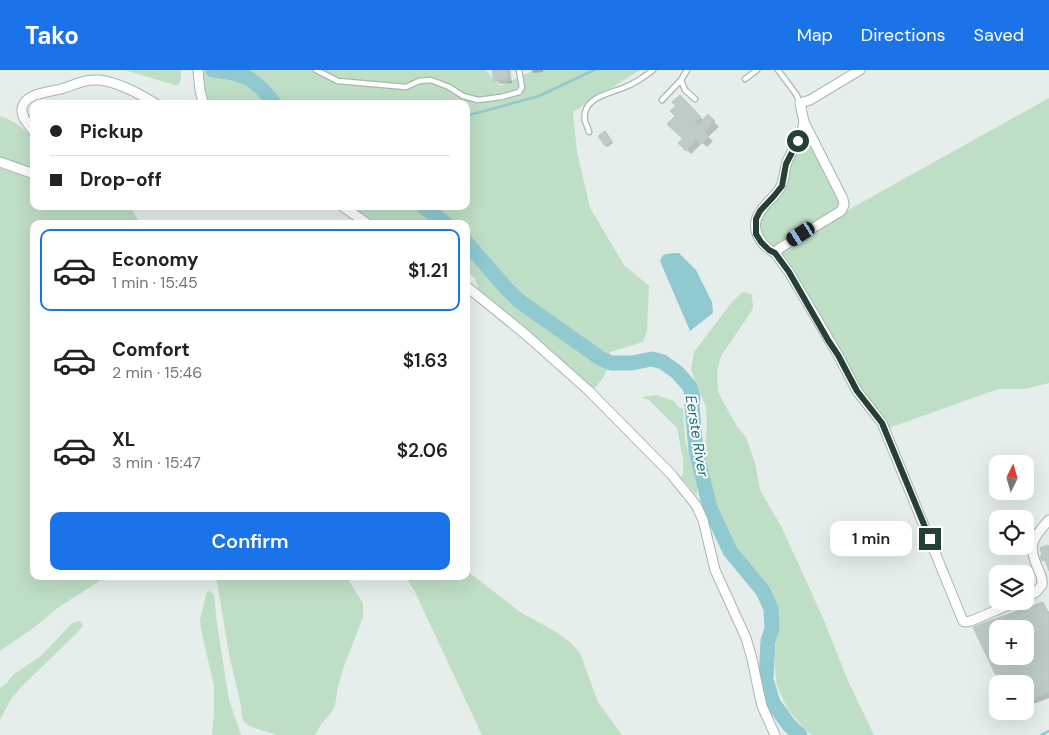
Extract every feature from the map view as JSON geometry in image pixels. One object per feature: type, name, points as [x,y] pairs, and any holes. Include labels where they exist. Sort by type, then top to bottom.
[{"type":"street","points":[[198,70],[200,100]]},
{"type":"street","points":[[775,253],[787,243],[841,211],[844,205],[843,199],[804,122],[800,103],[810,100],[860,70]]},
{"type":"street","points":[[30,127],[22,116],[22,108],[26,100],[39,93],[78,82],[98,80],[109,82],[150,100]]},
{"type":"street","points":[[804,122],[798,141],[786,164],[782,186],[760,211],[756,219],[756,234],[761,242],[775,253],[789,272],[857,391],[882,423],[963,621],[971,621],[997,610]]},
{"type":"street","points":[[0,162],[30,173]]},
{"type":"street","points":[[348,210],[362,220]]},
{"type":"street","points":[[470,289],[525,334],[588,390],[671,474],[696,505],[703,520],[716,570],[746,638],[758,693],[775,735]]},
{"type":"street","points":[[1034,593],[1042,586],[1042,577],[1032,555],[1032,546],[1038,533],[1049,520]]},
{"type":"lane","points":[[316,70],[338,81],[406,86],[419,81],[431,80],[463,96],[478,100],[519,92],[522,87],[520,70]]},
{"type":"lane","points":[[589,132],[584,119],[586,109],[592,101],[636,82],[653,70]]},
{"type":"lane","points":[[662,100],[681,80],[687,70]]},
{"type":"lane","points":[[745,79],[757,70]]},
{"type":"lane","points":[[778,70],[796,94],[800,103]]},
{"type":"lane","points":[[681,80],[685,90],[695,99]]},
{"type":"green space","points":[[125,70],[181,70],[181,79],[178,86]]},
{"type":"green space","points":[[202,70],[486,70],[500,86],[534,70],[640,70],[573,112],[577,152],[590,208],[624,265],[649,286],[647,331],[643,342],[610,352],[606,372],[593,390],[519,322],[480,295],[475,278],[470,274],[470,220],[372,220],[355,210],[470,210],[470,100],[206,100]]},
{"type":"green space","points":[[1049,98],[1049,383],[1025,389],[998,389],[886,429],[865,399],[779,254],[791,242]]},
{"type":"green space","points":[[0,116],[18,125],[30,136],[30,170],[0,160]]},
{"type":"green space","points":[[805,131],[842,202],[838,210],[772,248],[764,242],[758,222]]},
{"type":"green space","points":[[0,168],[30,179],[30,210],[132,210],[138,220],[30,220],[30,580],[101,580],[56,609],[36,626],[0,651]]},
{"type":"green space","points":[[746,292],[752,295],[753,307],[721,356],[717,372],[718,392],[736,425],[746,437],[755,463],[760,490],[782,528],[823,618],[848,681],[874,735],[812,735],[788,710],[777,686],[775,669],[778,623],[777,607],[773,596],[762,578],[742,556],[731,538],[720,515],[709,482],[705,453],[706,407],[691,370],[694,352],[732,302],[741,293]]},
{"type":"green space","points":[[656,395],[674,401],[678,407],[683,409],[685,439],[697,487],[697,496],[681,477],[683,473],[683,459],[677,428],[649,400],[642,397]]},
{"type":"green space","points":[[470,573],[520,612],[556,632],[570,642],[580,653],[598,702],[622,735],[482,735],[408,580],[470,580]]},
{"type":"green space","points":[[217,580],[349,580],[363,603],[363,617],[343,669],[335,705],[315,735],[276,735],[249,726],[244,722],[229,654]]},
{"type":"green space","points":[[208,591],[214,595],[229,700],[241,735],[212,735],[214,686],[200,620]]},
{"type":"green space","points":[[80,621],[83,626],[22,686],[11,699],[0,720],[0,688],[13,675],[42,655],[72,623]]},
{"type":"water","points":[[679,253],[696,270],[712,302],[713,313],[690,331],[660,261],[663,255]]},
{"type":"building","points":[[492,70],[507,70],[508,78],[494,81]]},
{"type":"building","points":[[680,95],[701,117],[696,122],[698,125],[708,114],[715,121],[705,132],[709,136],[702,144],[697,139],[686,151],[678,143],[683,139],[667,124],[675,116],[670,111],[676,106],[672,102]]},
{"type":"building","points":[[605,131],[612,141],[605,146],[598,136]]},
{"type":"building","points":[[1048,545],[1049,571],[1045,560],[1042,561],[1040,556],[1042,555],[1040,548]]},
{"type":"building","points":[[1043,602],[1049,614],[1049,692],[1034,698],[1034,675],[996,675],[991,665],[1034,665],[1034,620],[993,620],[1021,610],[1034,610],[1034,605]]},
{"type":"building","points":[[989,621],[989,661],[973,627]]},
{"type":"waterway","name":"Eerste River","points":[[213,70],[234,73],[248,78],[261,88],[272,100]]},
{"type":"waterway","points":[[470,115],[539,96],[594,70]]},
{"type":"waterway","name":"Eerste River","points":[[428,210],[441,220]]},
{"type":"waterway","name":"Eerste River","points":[[470,247],[519,301],[600,358],[611,363],[632,363],[652,359],[663,362],[678,373],[690,387],[693,397],[696,451],[710,508],[730,551],[763,591],[771,609],[772,629],[768,641],[766,679],[773,703],[789,725],[800,735]]},
{"type":"waterway","points":[[1041,735],[1049,731]]},
{"type":"route","points":[[798,141],[786,164],[782,186],[760,211],[756,219],[756,234],[761,242],[775,253],[789,272],[857,391],[882,423],[930,539]]}]
